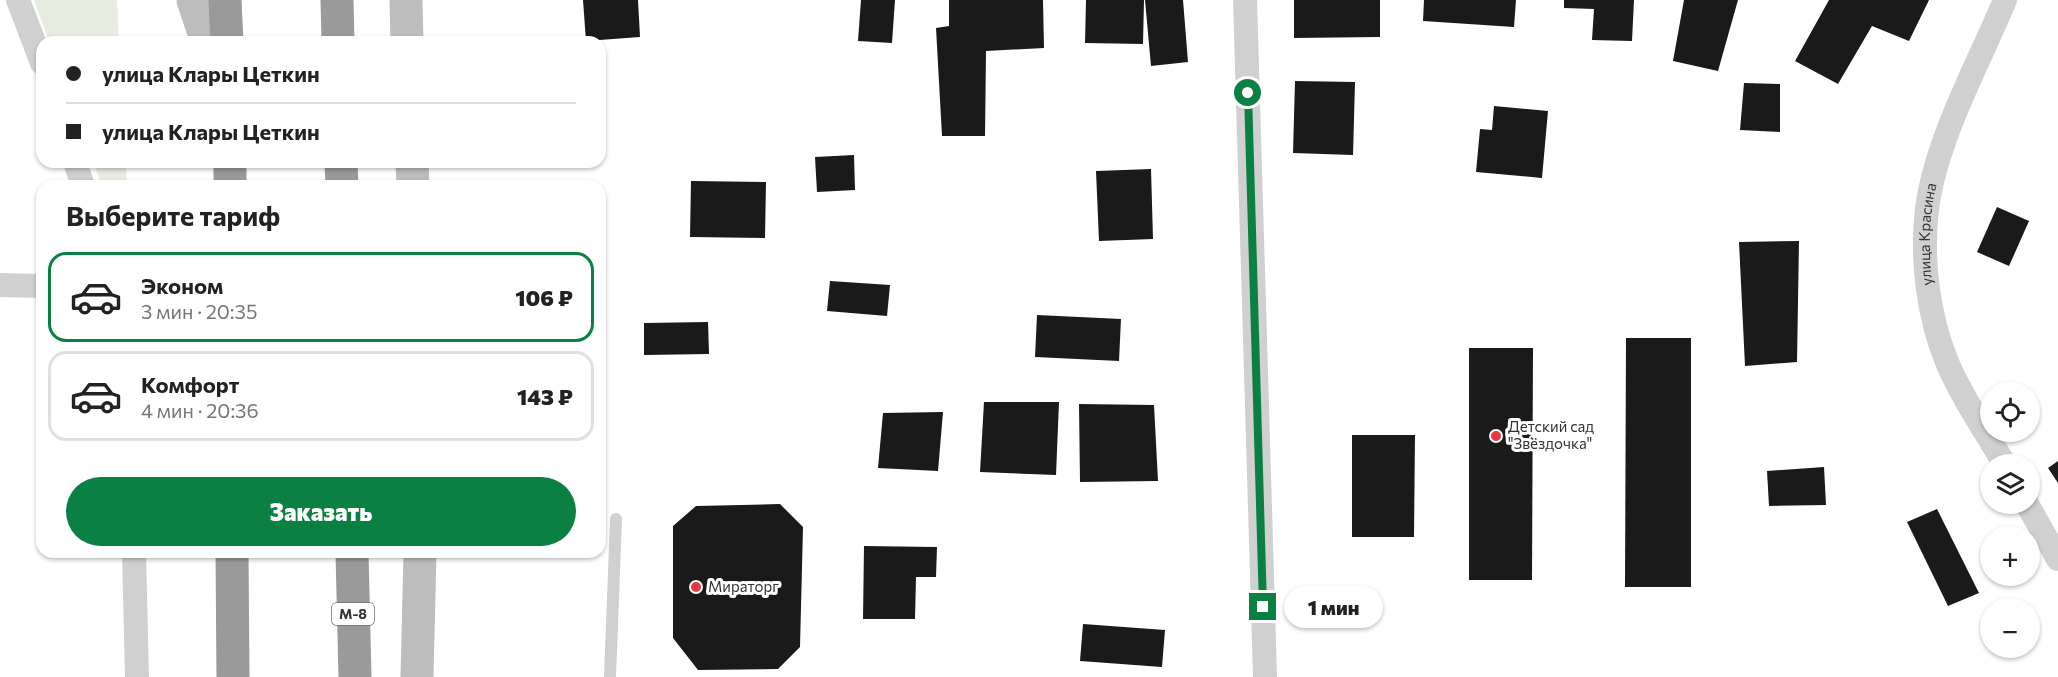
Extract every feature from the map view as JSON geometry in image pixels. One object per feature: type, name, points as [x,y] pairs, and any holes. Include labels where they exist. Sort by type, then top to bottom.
[{"type":"highway","points":[[225,0],[227,36]]},
{"type":"highway","points":[[337,0],[338,36]]},
{"type":"highway","points":[[232,558],[233,677]]},
{"type":"highway","name":"М-8","points":[[352,558],[355,677]]},
{"type":"street","points":[[18,0],[36,47]]},
{"type":"street","points":[[193,0],[205,36]]},
{"type":"street","points":[[406,0],[407,36]]},
{"type":"street","points":[[1245,0],[1265,677]]},
{"type":"street","name":"улица Красина","points":[[1999,454],[1947,362],[1927,292],[1927,210],[1949,132],[2005,0]]},
{"type":"street","points":[[0,285],[36,286]]},
{"type":"street","points":[[2033,514],[2058,559]]},
{"type":"street","points":[[134,558],[137,677]]},
{"type":"street","points":[[417,677],[420,558]]},
{"type":"lane","points":[[610,677],[616,519]]},
{"type":"shaded area","points":[[34,0],[117,0],[119,36],[47,36]]},
{"type":"shaded area","points":[[96,168],[126,168],[127,180],[99,180]]},
{"type":"building","points":[[583,0],[638,0],[640,37],[606,40],[606,36],[586,36]]},
{"type":"building","points":[[861,0],[895,0],[892,43],[858,41]]},
{"type":"building","points":[[949,0],[1043,0],[1044,48],[986,51],[985,136],[942,136],[936,28],[949,26]]},
{"type":"building","points":[[1086,0],[1144,0],[1143,44],[1085,43]]},
{"type":"building","points":[[1145,0],[1183,0],[1188,62],[1151,66]]},
{"type":"building","points":[[1294,0],[1380,0],[1380,37],[1294,38]]},
{"type":"building","points":[[1424,0],[1516,0],[1514,27],[1423,21]]},
{"type":"building","points":[[1564,0],[1634,0],[1632,41],[1592,40],[1594,9],[1564,8]]},
{"type":"building","points":[[1684,0],[1738,0],[1718,71],[1673,61]]},
{"type":"building","points":[[1829,0],[1929,0],[1909,41],[1872,26],[1838,84],[1795,61]]},
{"type":"building","points":[[1295,81],[1355,82],[1353,155],[1293,153]]},
{"type":"building","points":[[1744,83],[1780,84],[1780,132],[1740,130]]},
{"type":"building","points":[[1494,106],[1548,111],[1542,178],[1476,172],[1480,129],[1492,130]]},
{"type":"building","points":[[854,155],[855,190],[817,192],[815,157]]},
{"type":"building","points":[[1151,169],[1153,239],[1099,241],[1096,171]]},
{"type":"building","points":[[691,181],[766,182],[765,238],[690,237]]},
{"type":"building","points":[[1997,207],[2029,221],[2009,266],[1977,252]]},
{"type":"building","points":[[1799,241],[1797,362],[1745,366],[1739,242]]},
{"type":"building","points":[[830,281],[890,285],[887,316],[827,311]]},
{"type":"building","points":[[1037,315],[1121,319],[1119,361],[1035,357]]},
{"type":"building","points":[[708,322],[709,354],[644,355],[644,323]]},
{"type":"building","points":[[1626,338],[1691,338],[1691,587],[1625,587]]},
{"type":"building","points":[[1469,348],[1533,348],[1532,580],[1469,580]]},
{"type":"building","points":[[984,402],[1059,402],[1056,475],[980,472]]},
{"type":"building","points":[[1079,404],[1154,405],[1158,481],[1080,482]]},
{"type":"building","points":[[943,412],[938,471],[878,468],[883,413]]},
{"type":"building","points":[[1352,435],[1415,435],[1414,537],[1352,537]]},
{"type":"building","points":[[2058,461],[2058,483],[2048,468]]},
{"type":"building","points":[[1824,467],[1826,505],[1769,506],[1767,471]]},
{"type":"building","points":[[780,504],[803,527],[800,647],[778,669],[698,670],[673,638],[673,526],[696,506]]},
{"type":"building","points":[[1937,509],[1979,593],[1948,606],[1907,522]]},
{"type":"building","points":[[864,546],[937,547],[936,577],[916,577],[915,619],[863,619]]},
{"type":"building","points":[[1083,624],[1165,630],[1162,667],[1080,661]]},
{"type":"place","name":"Детский сад \"Звёздочка\"","points":[[1496,436]]},
{"type":"place","name":"Мираторг","points":[[696,587]]},
{"type":"route","points":[[1248,93],[1263,607]]}]
